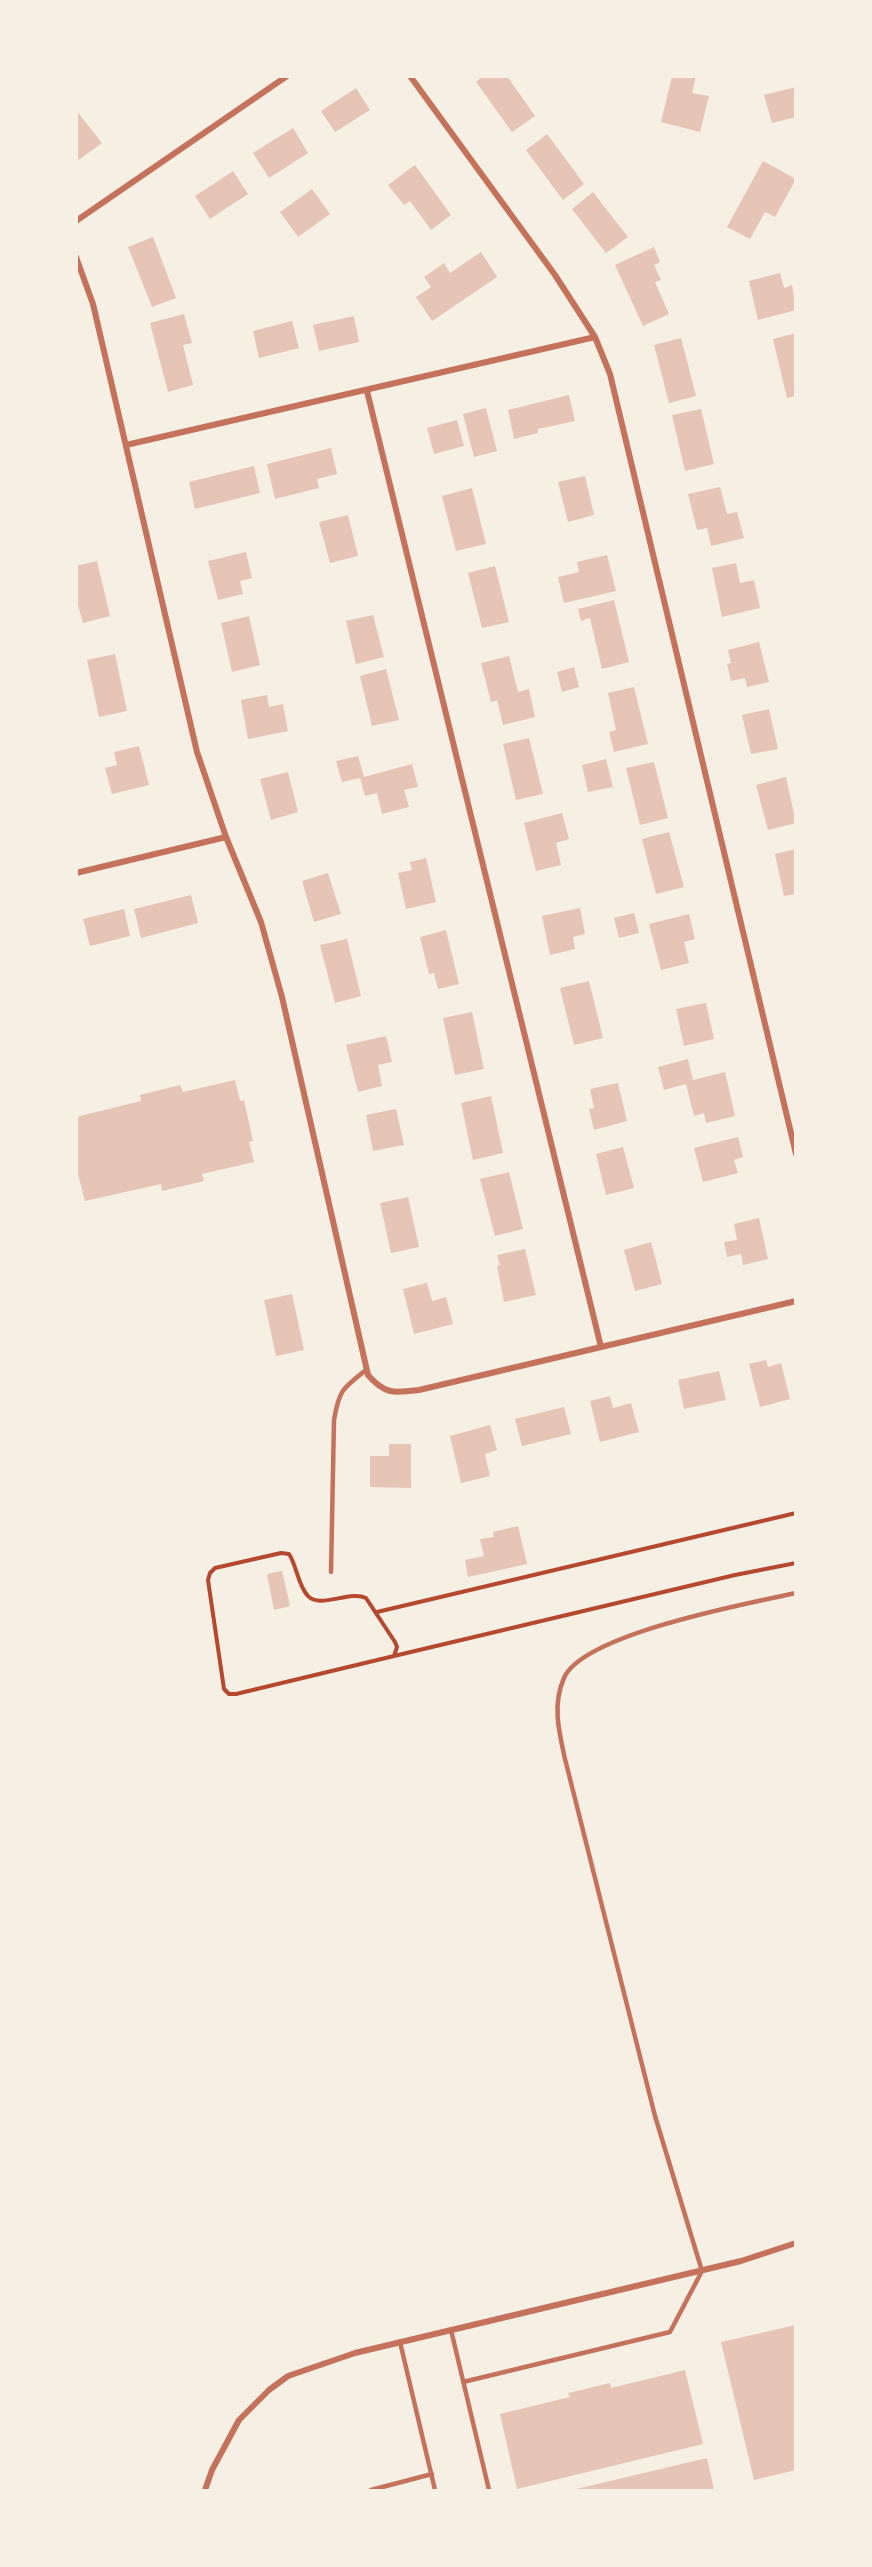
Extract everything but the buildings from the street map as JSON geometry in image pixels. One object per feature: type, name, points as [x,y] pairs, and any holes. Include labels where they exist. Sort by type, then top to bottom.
[{"type":"street","points":[[76,221],[287,76]]},
{"type":"street","points":[[410,76],[555,275],[595,337],[610,374],[795,1154]]},
{"type":"street","points":[[76,256],[93,304],[197,752],[226,837],[261,922],[282,997],[366,1370],[378,1386],[394,1393],[419,1390],[795,1301]]},
{"type":"street","points":[[126,446],[595,337]]},
{"type":"street","points":[[368,391],[602,1347]]},
{"type":"street","points":[[76,873],[226,837]]},
{"type":"street","points":[[205,2490],[212,2470],[239,2420],[268,2390],[288,2376],[355,2353],[702,2271],[795,2244]]},
{"type":"lane","points":[[331,1572],[334,1420],[337,1399],[344,1388],[366,1370]]},
{"type":"lane","points":[[463,2382],[670,2332],[702,2271],[655,2116],[565,1759],[556,1717],[564,1676],[578,1662],[615,1643],[675,1621],[795,1593]]},
{"type":"lane","points":[[451,2330],[489,2490]]},
{"type":"lane","points":[[400,2342],[435,2490]]},
{"type":"lane","points":[[371,2490],[432,2474]]},
{"type":"path","points":[[377,1612],[795,1513]]},
{"type":"path","points":[[394,1656],[397,1647],[395,1642],[366,1598],[358,1595],[312,1600],[306,1595],[289,1554],[281,1553],[215,1568],[210,1573],[208,1580],[224,1689],[229,1694],[236,1694],[735,1575],[795,1563]]}]
